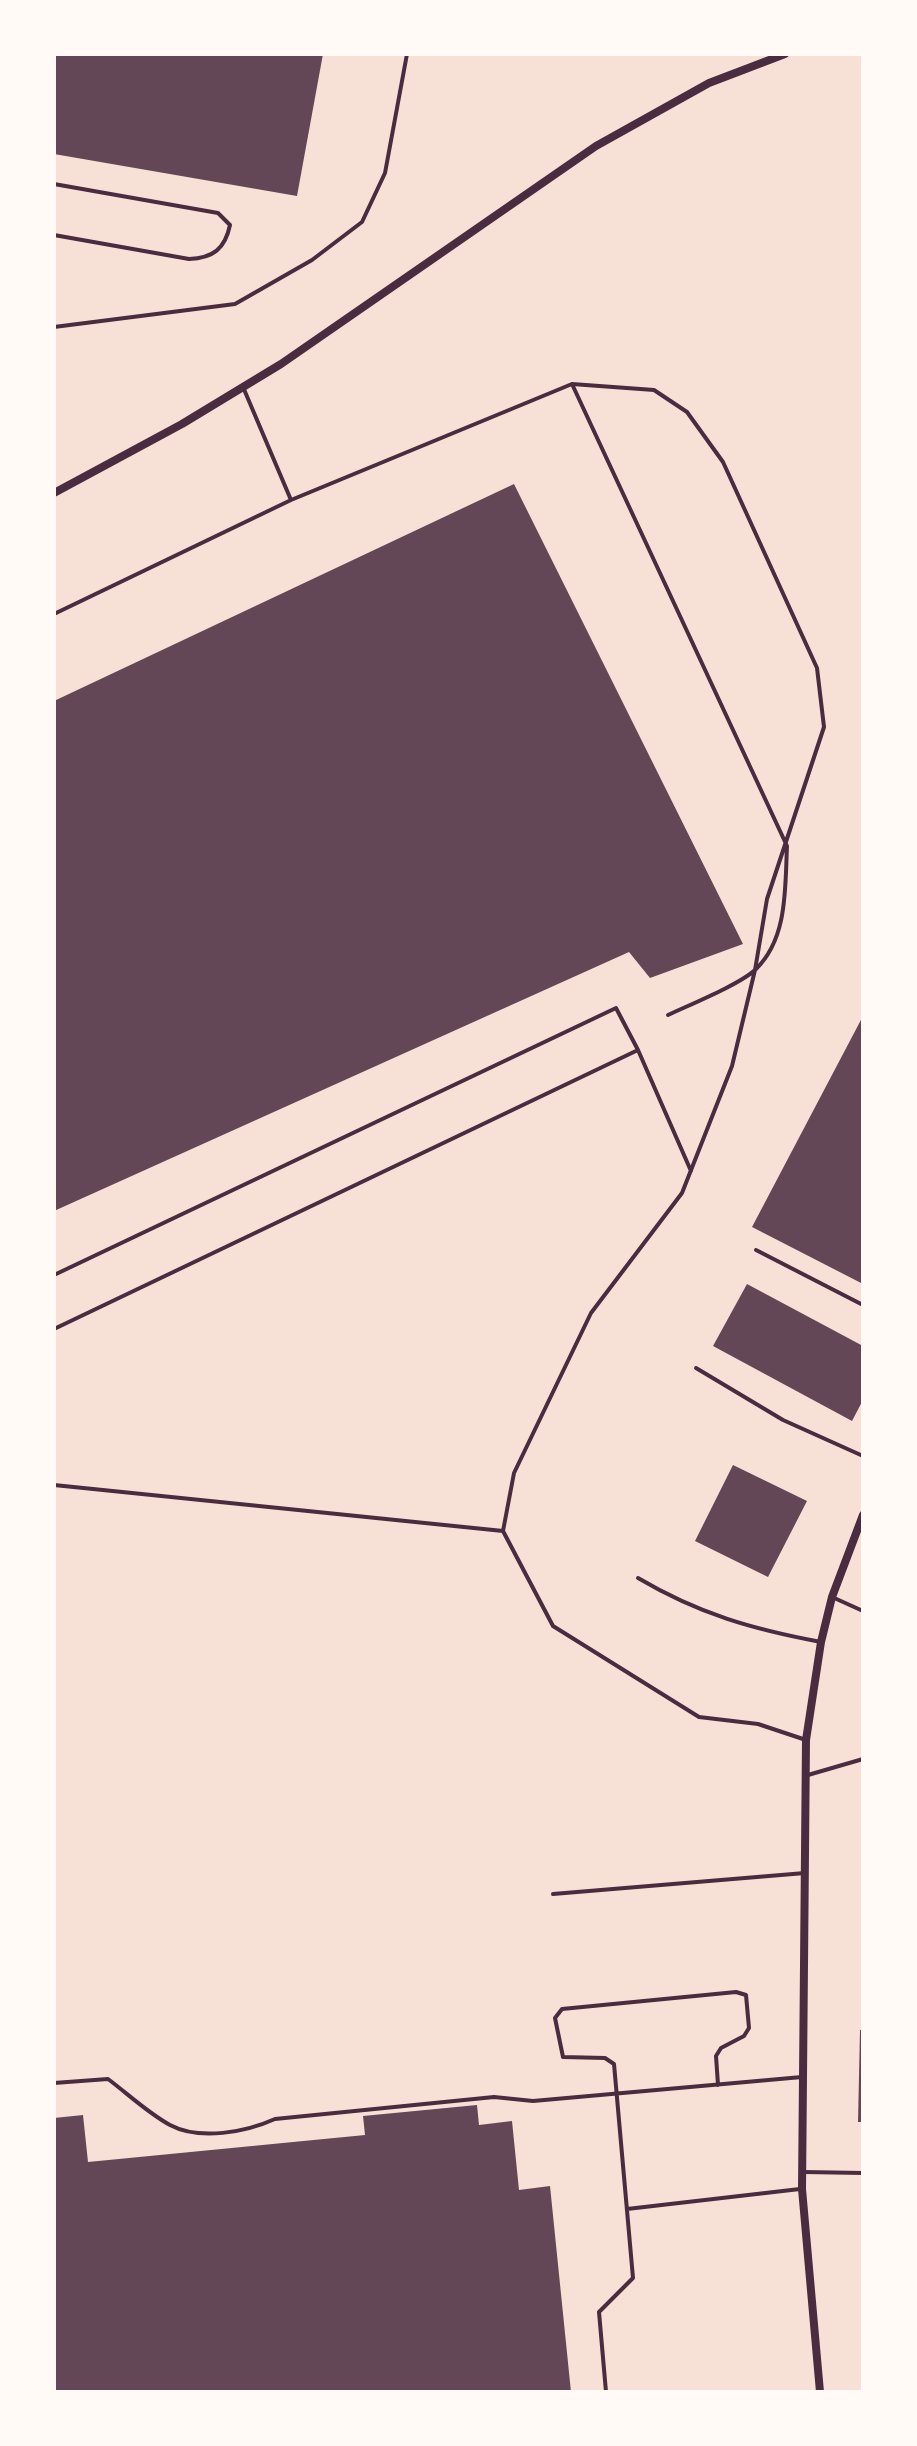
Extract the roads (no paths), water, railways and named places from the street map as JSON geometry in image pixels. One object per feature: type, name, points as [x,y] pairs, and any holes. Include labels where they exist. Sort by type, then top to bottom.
[{"type":"street","points":[[54,492],[182,424],[243,387],[596,146],[697,88],[785,54]]},
{"type":"street","points":[[820,2392],[802,2189],[806,1740],[821,1642],[832,1597],[863,1515]]},
{"type":"lane","points":[[54,327],[235,304],[312,260],[362,222],[385,173],[407,54]]},
{"type":"lane","points":[[54,184],[218,213],[230,225],[222,247],[207,258],[189,259],[54,235]]},
{"type":"lane","points":[[572,384],[787,846],[784,907],[778,934],[755,970],[668,1015]]},
{"type":"lane","points":[[54,614],[291,500],[572,384],[654,390],[687,412],[723,462],[817,668],[824,727],[767,899],[755,970],[732,1066],[691,1171],[682,1193],[591,1313],[514,1473],[503,1531],[553,1626],[699,1717],[758,1724],[806,1740]]},
{"type":"lane","points":[[243,387],[291,500]]},
{"type":"lane","points":[[54,1275],[616,1008],[638,1050],[691,1171]]},
{"type":"lane","points":[[54,1329],[638,1050]]},
{"type":"lane","points":[[756,1250],[863,1305]]},
{"type":"lane","points":[[696,1368],[783,1420],[863,1456]]},
{"type":"lane","points":[[54,1485],[503,1531]]},
{"type":"lane","points":[[638,1578],[682,1604],[759,1630],[821,1642]]},
{"type":"lane","points":[[832,1597],[863,1611]]},
{"type":"lane","points":[[806,1775],[863,1759]]},
{"type":"lane","points":[[553,1894],[805,1873]]},
{"type":"lane","points":[[606,2392],[599,2312],[633,2278],[618,2093],[614,2064],[605,2058],[563,2057],[555,2018],[562,2009],[736,1992],[746,1995],[749,2028],[744,2036],[721,2048],[716,2056],[718,2085]]},
{"type":"lane","points":[[54,2083],[108,2079],[172,2126],[210,2133],[252,2129],[275,2119],[494,2097],[533,2101],[803,2077]]},
{"type":"lane","points":[[802,2172],[863,2173]]},
{"type":"lane","points":[[627,2209],[802,2189]]}]
